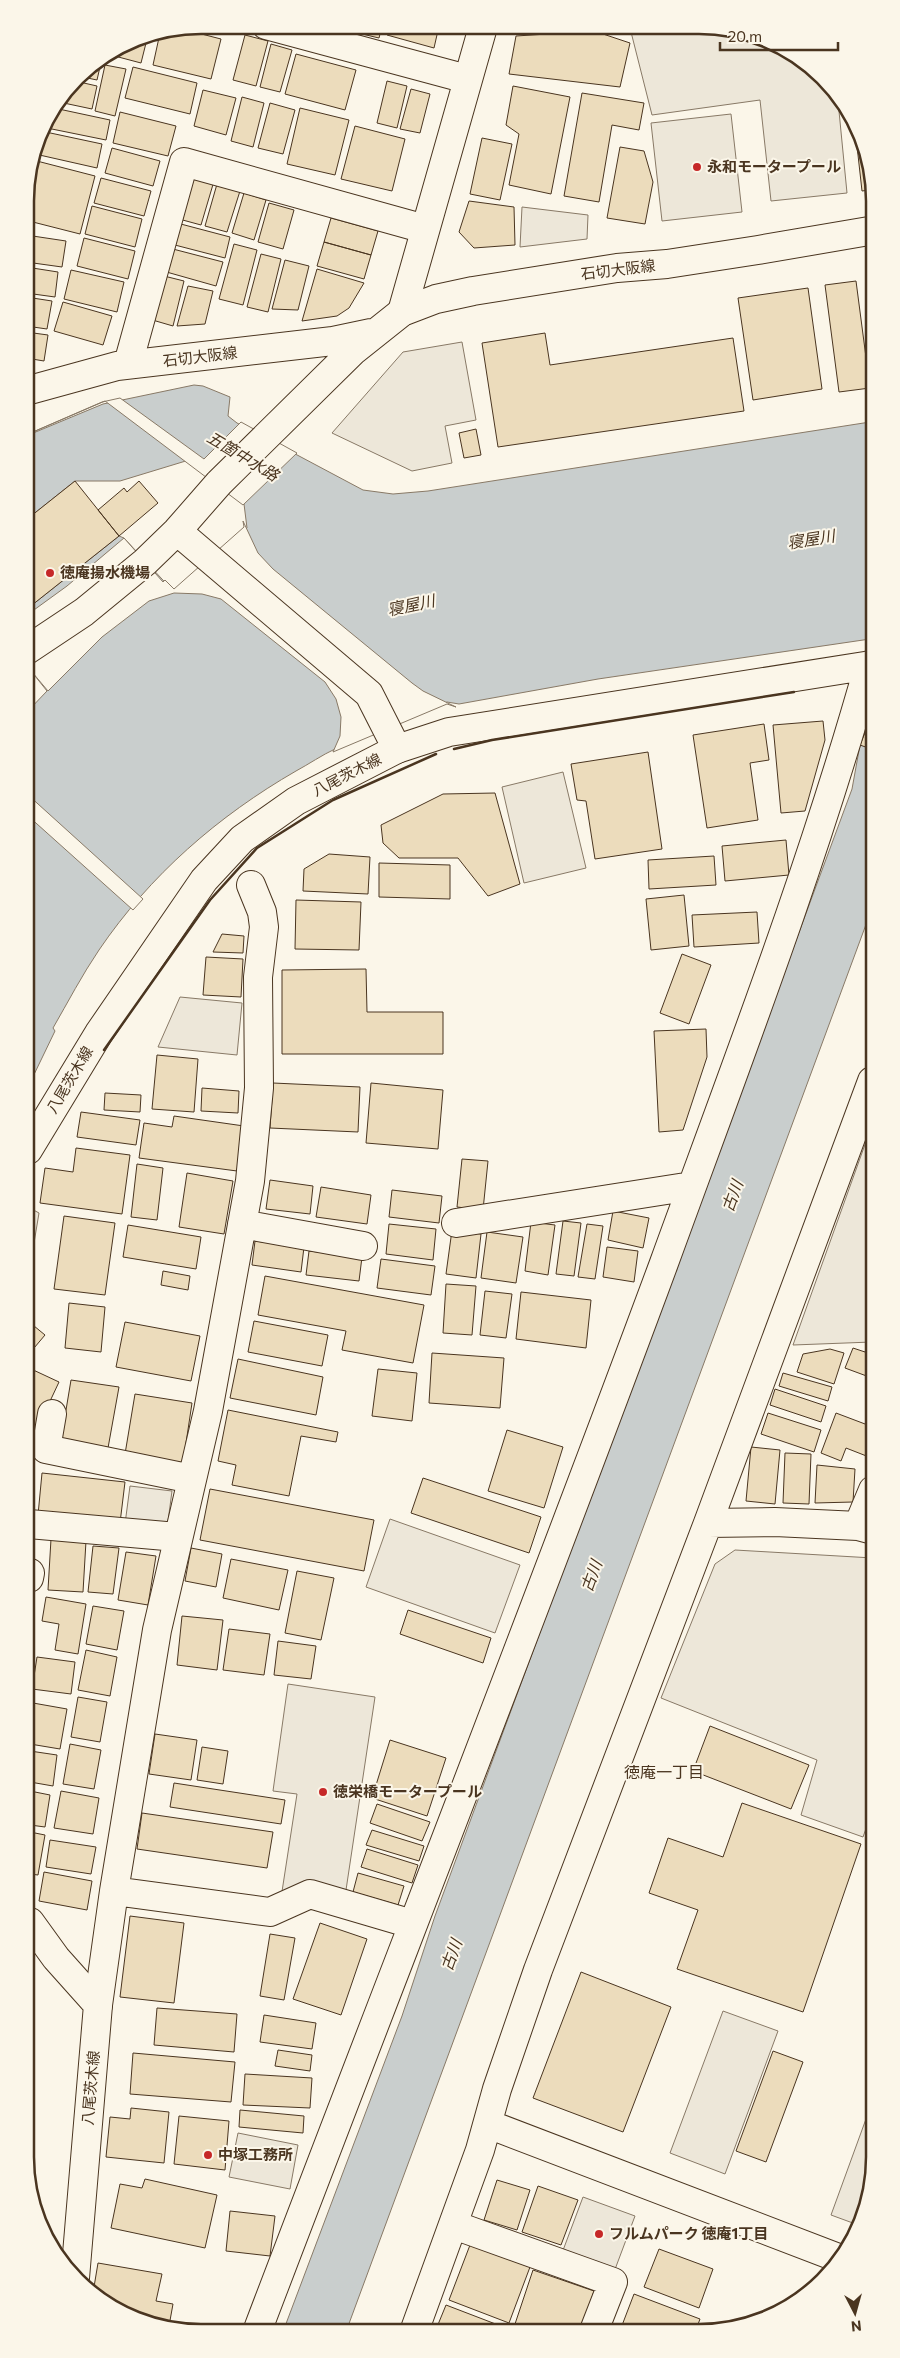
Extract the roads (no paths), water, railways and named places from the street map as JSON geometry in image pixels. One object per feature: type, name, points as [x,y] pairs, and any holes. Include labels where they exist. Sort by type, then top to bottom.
[{"type":"street","points":[[336,34],[467,79]]},
{"type":"street","points":[[402,312],[481,34]]},
{"type":"street","points":[[128,364],[184,162],[425,229]]},
{"type":"street","name":"石切大阪線","points":[[177,531],[214,488],[352,350],[402,312],[436,299],[474,291],[617,268],[667,264],[866,232]]},
{"type":"street","name":"石切大阪線","points":[[34,389],[85,373],[128,364],[164,362],[333,341],[375,332]]},
{"type":"street","points":[[34,645],[84,612],[145,562],[177,531]]},
{"type":"street","name":"八尾茨木線","points":[[34,1140],[98,1033],[204,880],[242,839],[296,801],[394,744],[369,694],[177,531]]},
{"type":"street","points":[[394,744],[449,732],[866,666]]},
{"type":"street","points":[[260,2324],[412,1924],[560,1544],[692,1186],[778,950],[848,739],[866,678]]},
{"type":"street","name":"八尾茨木線","points":[[76,2269],[98,2005],[114,1891],[157,1630],[208,1411],[250,1181],[259,1088],[258,977],[264,927],[262,912],[251,885]]},
{"type":"street","points":[[417,2324],[454,2225],[488,2124],[497,2089],[538,1970],[708,1523],[866,1096]]},
{"type":"street","points":[[456,1223],[692,1186]]},
{"type":"street","points":[[242,1224],[363,1246]]},
{"type":"street","points":[[52,1414],[46,1449],[192,1479]]},
{"type":"street","points":[[708,1523],[775,1522],[865,1528]]},
{"type":"street","points":[[34,1524],[178,1538]]},
{"type":"street","points":[[114,1891],[270,1912],[310,1894],[412,1924]]},
{"type":"street","points":[[34,1928],[56,1958],[98,2005]]},
{"type":"street","points":[[34,1951],[56,1958]]},
{"type":"street","points":[[488,2124],[834,2256]]},
{"type":"street","points":[[454,2225],[613,2282],[597,2324]]},
{"type":"water","points":[[194,385],[203,386],[230,397],[228,416],[237,423],[363,490],[393,494],[428,491],[866,423],[866,640],[598,679],[459,704],[447,702],[330,751],[239,807],[187,849],[140,897],[99,950],[81,979],[53,1028],[55,1031],[34,1075],[34,705],[47,691],[34,675],[34,603],[119,536],[124,538],[174,592],[247,528],[244,504],[189,460],[120,481],[75,481],[34,514],[34,433],[103,404]]},
{"type":"water","name":"古川","points":[[866,730],[866,925],[349,2324],[286,2324],[402,2016],[435,1916],[852,789],[860,745]]},
{"type":"place","name":"永和モータープール","points":[[697,167]]},
{"type":"place","name":"徳庵揚水機場","points":[[50,573]]},
{"type":"place","name":"徳栄橋モータープール","points":[[323,1792]]},
{"type":"place","name":"中塚工務所","points":[[208,2155]]},
{"type":"place","name":"フルムパーク 徳庵1丁目","points":[[599,2234]]},
{"type":"district","name":"徳庵一丁目","points":[[664,1772]]},
{"type":"water label","name":"五箇中水路","points":[[243,456]]},
{"type":"water label","name":"寝屋川","points":[[811,539]]},
{"type":"water label","name":"寝屋川","points":[[411,605]]}]
